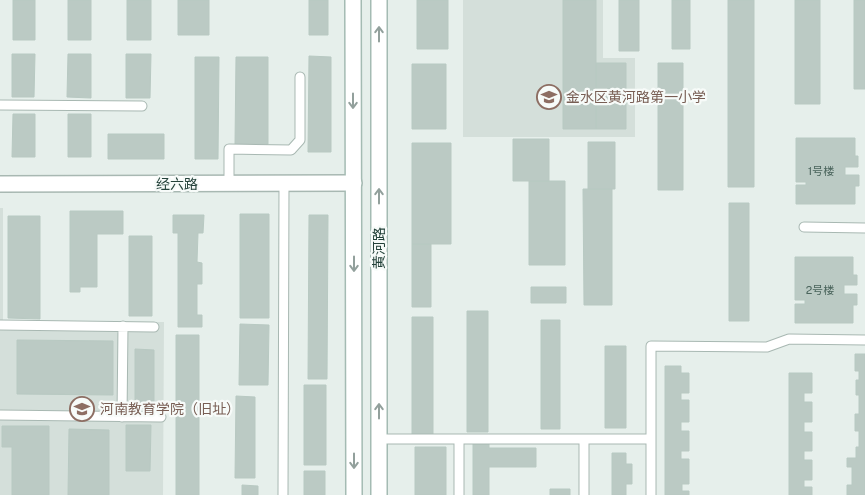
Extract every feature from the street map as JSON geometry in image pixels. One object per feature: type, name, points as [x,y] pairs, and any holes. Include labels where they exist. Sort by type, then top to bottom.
[{"type":"main road","name":"黄河路","points":[[353,0],[354,495]]},
{"type":"main road","name":"黄河路","points":[[379,0],[379,495]]},
{"type":"main road","name":"经六路","points":[[0,184],[354,184]]},
{"type":"lane","points":[[229,184],[229,150],[291,150],[300,140],[300,78]]},
{"type":"lane","points":[[0,105],[142,106]]},
{"type":"lane","points":[[283,495],[284,184]]},
{"type":"lane","points":[[804,228],[865,228]]},
{"type":"lane","points":[[0,325],[154,327]]},
{"type":"lane","points":[[122,417],[123,326]]},
{"type":"lane","points":[[651,495],[651,346],[767,347],[788,339],[865,340]]},
{"type":"lane","points":[[0,416],[161,417]]},
{"type":"lane","points":[[379,439],[651,439]]},
{"type":"lane","points":[[459,439],[459,495]]},
{"type":"lane","points":[[584,439],[584,495]]},
{"type":"shaded area","name":"金水区黄河路第一小学","points":[[463,0],[603,0],[603,58],[635,58],[635,137],[463,137]]},
{"type":"shaded area","name":"河南教育学院（旧址）","points":[[0,208],[3,208],[3,322],[164,322],[163,495],[0,495]]},
{"type":"building","points":[[13,0],[35,0],[35,40],[13,40]]},
{"type":"building","points":[[68,0],[91,0],[91,40],[68,40]]},
{"type":"building","points":[[127,0],[151,0],[151,40],[127,40]]},
{"type":"building","points":[[178,0],[209,0],[209,35],[178,35]]},
{"type":"building","points":[[309,0],[328,0],[328,35],[309,35]]},
{"type":"building","points":[[417,0],[448,0],[448,49],[417,49]]},
{"type":"building","points":[[563,0],[596,0],[596,129],[563,129]]},
{"type":"building","points":[[619,0],[639,0],[639,51],[619,51]]},
{"type":"building","points":[[672,0],[690,0],[690,49],[672,49]]},
{"type":"building","points":[[728,0],[754,0],[754,187],[728,187]]},
{"type":"building","points":[[795,0],[820,0],[820,104],[795,104]]},
{"type":"building","points":[[854,0],[865,0],[865,89],[854,89]]},
{"type":"building","points":[[12,54],[35,54],[34,97],[12,97]]},
{"type":"building","points":[[68,54],[91,54],[91,98],[67,97]]},
{"type":"building","points":[[126,54],[151,54],[150,98],[126,98]]},
{"type":"building","points":[[309,56],[331,57],[331,152],[308,152]]},
{"type":"building","points":[[195,57],[219,57],[218,159],[195,159]]},
{"type":"building","points":[[236,57],[268,57],[268,144],[235,144]]},
{"type":"building","points":[[596,63],[626,63],[626,129],[596,129]]},
{"type":"building","points":[[658,63],[683,63],[683,190],[658,190]]},
{"type":"building","points":[[412,64],[446,64],[446,129],[412,129]]},
{"type":"building","points":[[13,114],[35,114],[35,157],[12,157]]},
{"type":"building","points":[[68,114],[91,114],[91,157],[68,157]]},
{"type":"building","points":[[108,134],[164,134],[164,159],[108,159]]},
{"type":"building","points":[[796,138],[855,138],[855,156],[858,156],[858,167],[845,167],[845,175],[859,175],[859,186],[855,186],[855,204],[796,204],[796,185],[806,185],[806,182],[796,182]]},
{"type":"building","points":[[513,139],[549,139],[549,181],[513,181]]},
{"type":"building","points":[[588,142],[615,142],[615,189],[588,189]]},
{"type":"building","points":[[412,143],[451,143],[451,244],[412,244]]},
{"type":"building","points":[[529,181],[565,181],[565,265],[529,265]]},
{"type":"building","points":[[583,189],[612,189],[612,305],[584,305]]},
{"type":"building","points":[[729,203],[749,203],[749,321],[729,321]]},
{"type":"building","points":[[70,211],[123,211],[123,234],[97,234],[97,287],[80,287],[80,292],[70,292]]},
{"type":"building","points":[[240,214],[269,214],[269,318],[240,318]]},
{"type":"building","points":[[173,215],[204,215],[203,233],[198,233],[197,262],[202,263],[202,284],[197,284],[197,315],[202,315],[202,327],[178,327],[178,233],[173,233]]},
{"type":"building","points":[[309,215],[328,215],[327,379],[308,379]]},
{"type":"building","points":[[8,216],[40,216],[40,319],[8,318]]},
{"type":"building","points":[[129,236],[152,236],[152,316],[129,316]]},
{"type":"building","points":[[412,244],[431,244],[431,307],[412,307]]},
{"type":"building","points":[[795,257],[853,257],[853,275],[857,275],[857,285],[844,285],[844,294],[857,294],[857,305],[853,305],[853,323],[795,323],[795,304],[805,304],[805,300],[795,300]]},
{"type":"building","points":[[531,287],[566,287],[566,303],[531,303]]},
{"type":"building","points":[[467,311],[488,311],[488,432],[467,432]]},
{"type":"building","points":[[412,317],[433,317],[433,436],[412,436]]},
{"type":"building","points":[[541,320],[560,320],[560,429],[541,429]]},
{"type":"building","points":[[240,324],[269,325],[268,385],[239,385]]},
{"type":"building","points":[[176,335],[199,335],[199,495],[176,495]]},
{"type":"building","points":[[17,340],[113,341],[113,395],[17,394]]},
{"type":"building","points":[[605,346],[626,346],[626,428],[605,428]]},
{"type":"building","points":[[135,349],[154,350],[154,408],[135,408]]},
{"type":"building","points":[[855,354],[865,354],[865,495],[847,495],[847,485],[852,485],[852,467],[847,467],[847,458],[856,458],[856,447],[859,447],[859,431],[855,431],[855,414],[859,414],[859,395],[856,395],[856,380],[859,380],[859,371],[855,371]]},
{"type":"building","points":[[665,366],[681,366],[681,373],[689,373],[689,393],[681,393],[681,400],[689,400],[689,422],[681,422],[681,431],[689,431],[689,451],[681,451],[681,459],[689,459],[689,484],[682,484],[682,491],[689,491],[689,495],[665,495]]},
{"type":"building","points":[[789,373],[812,373],[812,393],[804,393],[804,402],[812,402],[812,422],[804,422],[804,432],[812,432],[812,451],[804,451],[804,460],[812,460],[812,480],[804,480],[804,487],[812,487],[812,495],[789,495]]},
{"type":"building","points":[[304,385],[326,385],[326,465],[304,465]]},
{"type":"building","points":[[236,396],[255,397],[255,478],[235,478]]},
{"type":"building","points":[[126,425],[151,425],[150,471],[126,471]]},
{"type":"building","points":[[2,426],[49,426],[49,495],[12,495],[12,447],[2,447]]},
{"type":"building","points":[[69,429],[109,430],[109,495],[68,495]]},
{"type":"building","points":[[473,444],[489,444],[489,448],[536,448],[536,467],[489,467],[489,495],[473,495]]},
{"type":"building","points":[[415,447],[446,447],[446,495],[415,495]]},
{"type":"building","points":[[612,453],[626,453],[626,464],[632,464],[632,484],[626,484],[626,495],[612,495]]},
{"type":"building","points":[[304,471],[325,471],[325,495],[304,495]]},
{"type":"building","points":[[242,485],[258,486],[258,495],[242,495]]},
{"type":"building","points":[[550,489],[570,489],[570,495],[550,495]]},
{"type":"place","name":"金水区黄河路第一小学","points":[[549,97]]},
{"type":"place","name":"河南教育学院（旧址）","points":[[82,409]]}]
